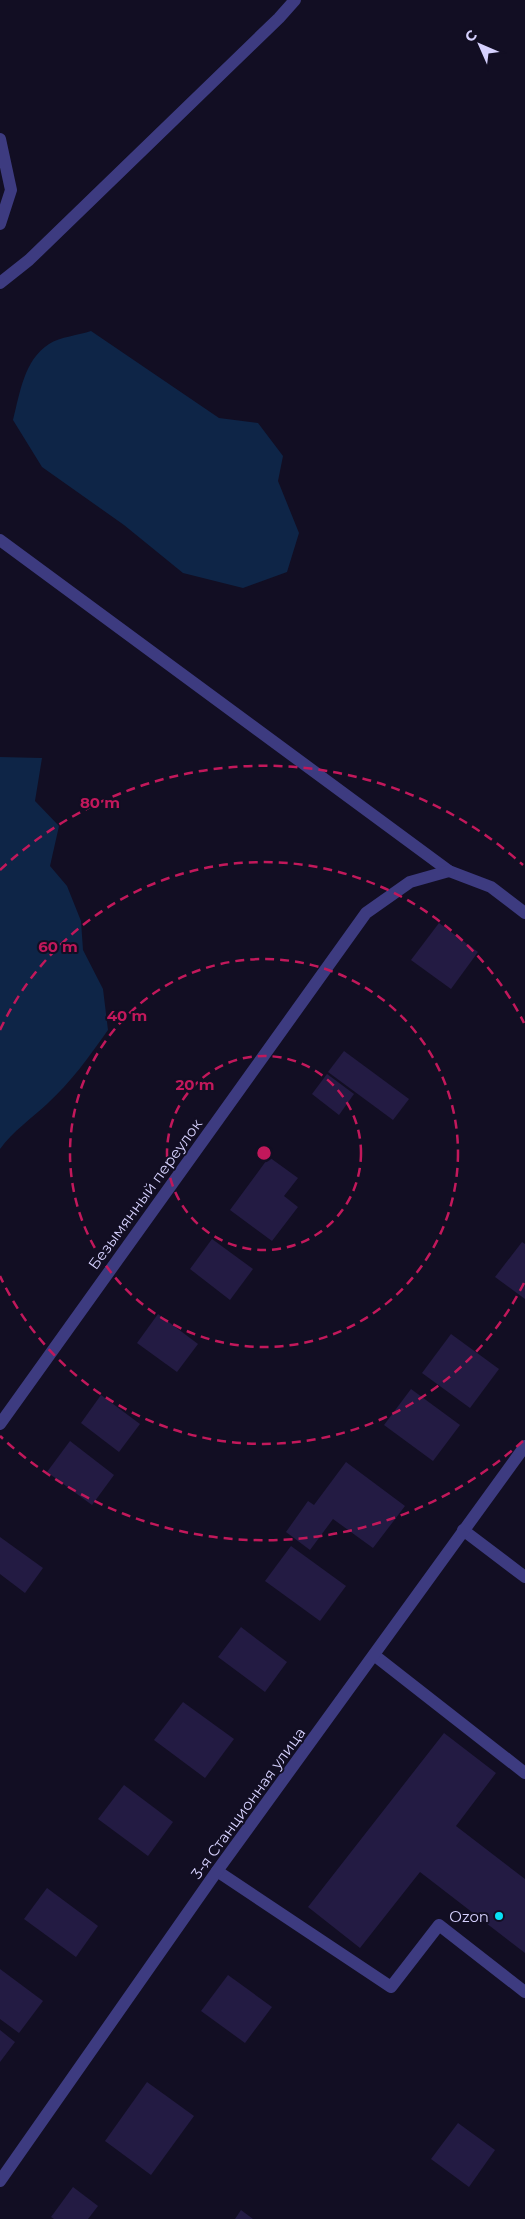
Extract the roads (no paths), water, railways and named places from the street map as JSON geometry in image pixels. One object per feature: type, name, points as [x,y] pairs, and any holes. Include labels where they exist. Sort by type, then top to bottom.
[{"type":"street","points":[[0,283],[36,253],[272,25],[295,0]]},
{"type":"street","points":[[0,139],[11,190],[0,224]]},
{"type":"street","points":[[0,540],[449,871],[491,887],[525,913]]},
{"type":"street","name":"Безымянный переулок","points":[[0,1424],[366,913],[410,882],[449,871]]},
{"type":"street","name":"3-я Станционная улица","points":[[0,2181],[217,1871],[525,1446]]},
{"type":"street","points":[[464,1530],[525,1577]]},
{"type":"street","points":[[374,1655],[525,1774]]},
{"type":"street","points":[[217,1871],[391,1987],[439,1925],[525,1992]]},
{"type":"water","points":[[91,331],[219,418],[258,423],[283,456],[278,481],[299,533],[287,572],[243,588],[183,573],[124,525],[42,467],[13,420],[24,378],[34,359],[49,344]]},
{"type":"water","points":[[0,757],[42,758],[35,801],[59,826],[50,866],[67,886],[81,921],[83,950],[103,989],[108,1030],[64,1087],[16,1131],[0,1149]]},
{"type":"place","name":"Ozon","points":[[499,1916]]}]
